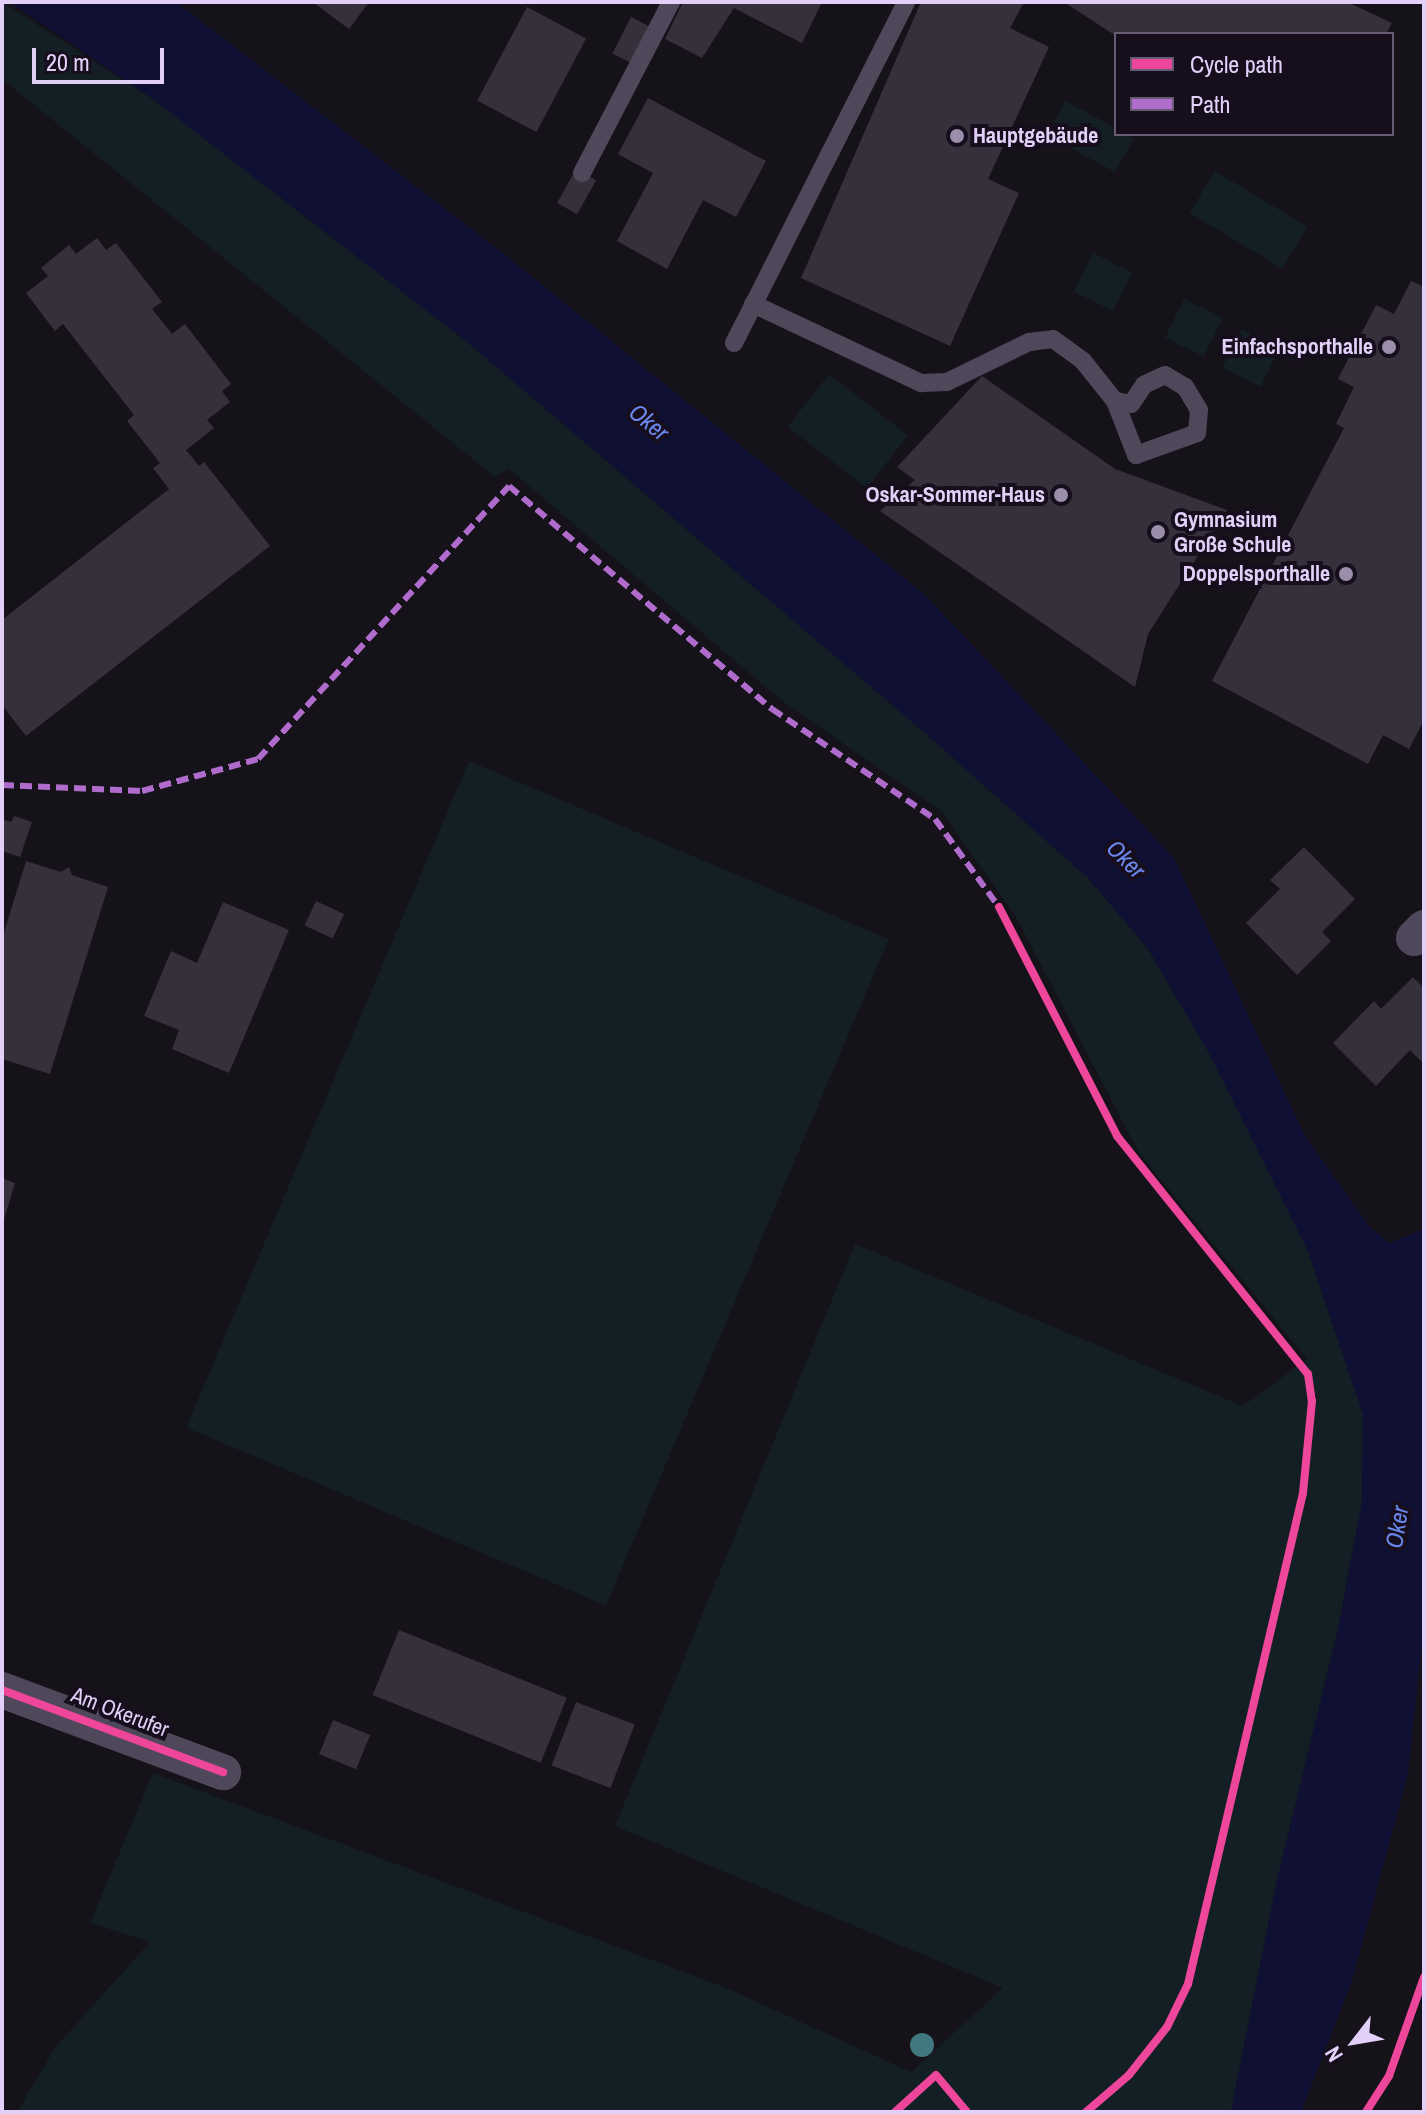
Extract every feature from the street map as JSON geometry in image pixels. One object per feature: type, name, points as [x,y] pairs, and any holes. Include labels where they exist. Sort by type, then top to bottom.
[{"type":"street","name":"Am Okerufer","points":[[2,1690],[223,1772]]},
{"type":"lane","points":[[582,173],[671,2]]},
{"type":"lane","points":[[734,343],[906,2]]},
{"type":"lane","points":[[753,304],[921,383],[947,382],[1029,342],[1053,339],[1083,361],[1115,401],[1136,455],[1197,433],[1199,410],[1185,387],[1165,375],[1144,385],[1131,404],[1115,401]]},
{"type":"shaded area","points":[[2,2],[153,99],[466,341],[924,732],[1087,877],[1147,947],[1209,1053],[1308,1251],[1363,1414],[1362,1502],[1337,1634],[1277,1880],[1231,2112],[17,2112],[55,2048],[150,1942],[90,1923],[153,1773],[724,1987],[911,2072],[1003,1988],[615,1826],[855,1244],[1243,1406],[1307,1359],[1139,1153],[1016,917],[941,811],[786,704],[509,469],[495,477],[2,79]]},
{"type":"shaded area","points":[[1065,101],[1114,127],[1114,136],[1134,138],[1115,172],[1047,135]]},
{"type":"shaded area","points":[[1215,171],[1308,227],[1282,269],[1190,213]]},
{"type":"shaded area","points":[[1093,253],[1132,273],[1113,311],[1073,291]]},
{"type":"shaded area","points":[[1184,299],[1223,318],[1204,356],[1165,338]]},
{"type":"shaded area","points":[[1241,329],[1280,348],[1261,386],[1222,368]]},
{"type":"shaded area","points":[[829,374],[908,436],[867,488],[788,427]]},
{"type":"shaded area","points":[[469,761],[889,939],[606,1606],[186,1427]]},
{"type":"water","name":"Oker","points":[[9,2],[176,2],[509,258],[924,594],[1174,858],[1305,1136],[1369,1226],[1389,1243],[1424,1229],[1424,1623],[1408,1774],[1352,1981],[1301,2112],[1231,2112],[1277,1880],[1337,1634],[1362,1502],[1363,1414],[1308,1251],[1209,1053],[1147,947],[1087,877],[924,732],[466,341],[153,99]]},
{"type":"building","points":[[313,2],[369,2],[349,29]]},
{"type":"building","points":[[683,2],[822,2],[802,43],[734,8],[702,58],[665,39]]},
{"type":"building","points":[[921,2],[1024,2],[1010,28],[1049,47],[988,179],[1019,193],[950,346],[801,278]]},
{"type":"building","points":[[1064,2],[1347,2],[1392,23],[1387,32],[1114,32],[1114,35]]},
{"type":"building","points":[[527,7],[586,38],[536,132],[477,101]]},
{"type":"building","points":[[631,17],[649,26],[630,63],[612,54]]},
{"type":"building","points":[[648,98],[766,161],[736,217],[703,200],[667,269],[617,241],[653,173],[618,154]]},
{"type":"building","points":[[576,169],[596,180],[577,214],[557,203]]},
{"type":"building","points":[[97,238],[106,250],[116,243],[162,302],[152,309],[172,334],[185,324],[231,384],[222,391],[230,402],[207,420],[214,428],[186,450],[199,466],[204,462],[270,546],[26,736],[2,705],[2,620],[169,489],[153,468],[160,463],[127,421],[134,415],[63,324],[55,331],[26,293],[48,276],[41,268],[69,245],[76,254]]},
{"type":"building","name":"Doppelsporthalle","points":[[1411,281],[1424,287],[1424,720],[1409,749],[1383,735],[1368,764],[1212,681],[1344,428],[1336,424],[1354,387],[1338,379],[1376,305],[1394,314]]},
{"type":"building","name":"Oskar-Sommer-Haus","points":[[982,376],[1115,469],[1227,510],[1148,634],[1135,687],[880,511],[915,480],[897,467]]},
{"type":"building","points":[[14,816],[32,822],[20,857],[2,851],[2,819],[11,822]]},
{"type":"building","points":[[1304,847],[1355,899],[1322,932],[1331,941],[1297,975],[1246,923],[1280,889],[1270,880]]},
{"type":"building","points":[[26,861],[61,872],[69,867],[72,875],[108,887],[50,1074],[2,1059],[2,939]]},
{"type":"building","points":[[316,901],[344,914],[333,939],[305,925]]},
{"type":"building","points":[[223,902],[289,930],[229,1073],[172,1049],[179,1030],[144,1016],[171,951],[197,963]]},
{"type":"building","points":[[1413,977],[1424,988],[1424,1064],[1410,1050],[1376,1086],[1333,1043],[1374,1001],[1381,1009]]},
{"type":"building","points":[[2,1178],[15,1183],[3,1223],[2,1223]]},
{"type":"building","points":[[399,1630],[567,1698],[541,1763],[373,1695]]},
{"type":"building","points":[[576,1702],[635,1725],[610,1788],[552,1765]]},
{"type":"building","points":[[333,1720],[370,1735],[356,1769],[319,1754]]},
{"type":"marked path","points":[[2,785],[142,791],[258,759],[509,486],[772,709],[935,819],[999,907]]},
{"type":"cycle path","points":[[999,907],[1117,1136],[1308,1374],[1312,1401],[1303,1493],[1188,1984],[1167,2027],[1129,2075],[1086,2112]]},
{"type":"cycle path","points":[[2,1690],[223,1772]]},
{"type":"cycle path","points":[[1366,2112],[1389,2076],[1424,1977]]},
{"type":"cycle path","points":[[895,2112],[936,2075],[967,2112]]},
{"type":"place","name":"Hauptgebäude","points":[[957,136]]},
{"type":"place","name":"Einfachsporthalle","points":[[1389,347]]},
{"type":"place","name":"Oskar-Sommer-Haus","points":[[1061,495]]},
{"type":"place","name":"Gymnasium Große Schule","points":[[1158,532]]},
{"type":"place","name":"Doppelsporthalle","points":[[1346,574]]}]
